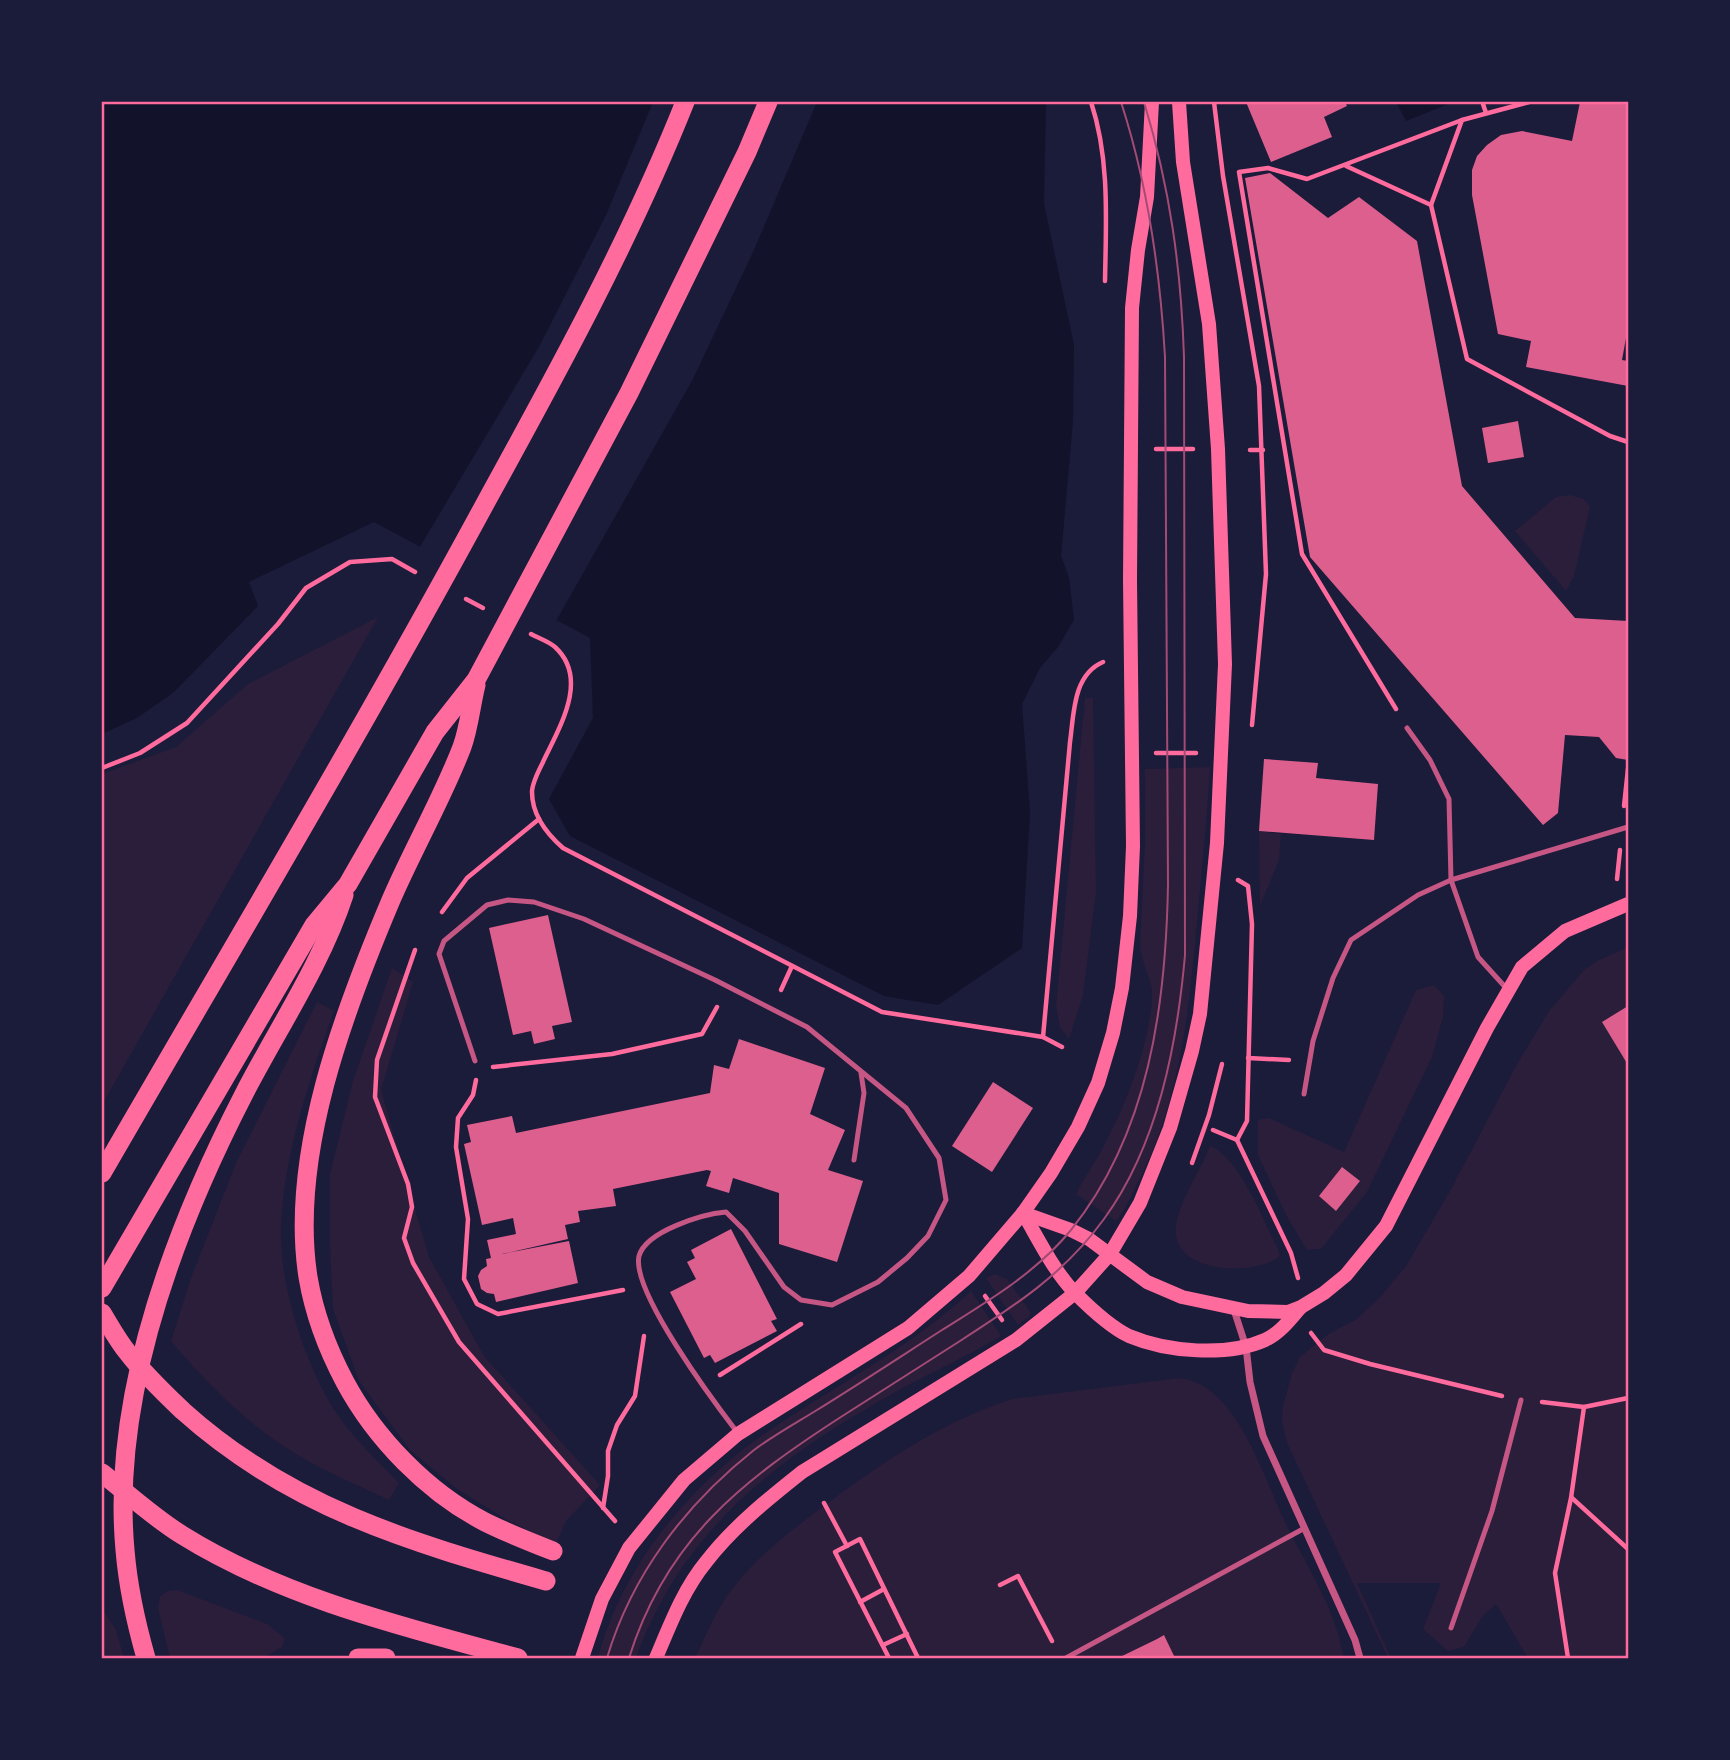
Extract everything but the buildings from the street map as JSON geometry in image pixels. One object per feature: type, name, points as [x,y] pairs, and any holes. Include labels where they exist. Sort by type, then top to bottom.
[{"type":"highway","points":[[102,1173],[405,651],[566,357],[621,247],[685,102]]},
{"type":"highway","points":[[102,1288],[314,925],[348,884],[435,732],[477,680],[629,393],[741,164],[768,102]]},
{"type":"highway","points":[[477,680],[463,744],[391,900],[340,1035],[311,1147],[304,1237],[308,1278],[333,1360],[355,1401],[381,1435],[444,1496],[483,1521],[553,1551]]},
{"type":"highway","points":[[146,1658],[129,1587],[124,1548],[125,1459],[137,1378],[147,1336],[211,1164],[271,1042],[332,933],[348,884]]},
{"type":"highway","points":[[102,1313],[128,1353],[163,1392],[241,1458],[288,1487],[342,1515],[396,1535],[546,1581]]},
{"type":"highway","points":[[102,1473],[139,1505],[182,1535],[289,1588],[518,1658]]},
{"type":"highway","points":[[358,1658],[386,1658]]},
{"type":"main road","points":[[582,1658],[602,1599],[629,1548],[684,1480],[738,1434],[908,1328],[969,1276],[1023,1213],[1051,1173],[1098,1083],[1114,1033],[1130,916],[1133,846],[1132,307],[1147,197],[1152,102]]},
{"type":"main road","points":[[656,1658],[676,1610],[705,1563],[734,1530],[781,1489],[802,1472],[1016,1340],[1075,1293],[1110,1254],[1128,1225],[1170,1128],[1200,1014],[1217,843],[1225,664],[1218,449],[1209,324],[1183,162],[1179,102]]},
{"type":"main road","points":[[1023,1213],[1071,1230],[1160,1289],[1182,1297],[1234,1310],[1288,1312],[1301,1307],[1324,1293],[1352,1269],[1386,1226],[1507,989],[1522,967],[1565,931],[1623,906]]},
{"type":"main road","points":[[1023,1213],[1058,1273],[1075,1293],[1113,1327],[1130,1336],[1192,1350],[1221,1352],[1267,1339],[1284,1327],[1301,1307]]},
{"type":"street","points":[[1234,1310],[1246,1347],[1250,1382],[1263,1436],[1355,1640],[1360,1658]]},
{"type":"lane","points":[[1408,728],[1430,760],[1449,799],[1451,880],[1478,957],[1507,989]]},
{"type":"lane","points":[[1304,1094],[1308,1060],[1333,978],[1351,940],[1418,895],[1451,880],[1625,828]]},
{"type":"lane","points":[[475,1061],[439,954],[443,941],[487,905],[508,900],[534,902],[584,919],[807,1027],[906,1108],[940,1158],[946,1200],[928,1236],[878,1282],[832,1304],[801,1300],[784,1287],[745,1231],[726,1212],[710,1213],[677,1225],[647,1243],[639,1255],[639,1268],[649,1300],[702,1386],[738,1434]]},
{"type":"lane","points":[[854,1160],[864,1093],[861,1072]]},
{"type":"lane","points":[[1451,1628],[1492,1511],[1521,1400]]},
{"type":"lane","points":[[1066,1658],[1303,1529]]},
{"type":"path","points":[[1214,102],[1223,176],[1259,386],[1265,574],[1253,716]]},
{"type":"path","points":[[1408,728],[1302,554],[1240,173],[1268,167],[1307,179],[1462,120],[1529,102]]},
{"type":"path","points":[[1483,104],[1486,113]]},
{"type":"path","points":[[1462,120],[1431,205],[1467,359],[1610,436],[1629,442]]},
{"type":"path","points":[[1344,165],[1431,205]]},
{"type":"path","points":[[1131,448],[1218,449]]},
{"type":"path","points":[[1250,450],[1263,450]]},
{"type":"path","points":[[102,768],[140,753],[187,723],[278,624],[306,588],[350,562],[392,559],[427,578]]},
{"type":"path","points":[[461,597],[485,609]]},
{"type":"path","points":[[519,628],[554,646],[570,666],[571,690],[566,712],[532,792],[539,818],[548,835],[563,848],[882,1012],[1043,1037],[1062,1047]]},
{"type":"path","points":[[1043,1037],[1076,694],[1084,677],[1103,662]]},
{"type":"path","points":[[1152,753],[1202,753]]},
{"type":"path","points":[[1623,906],[1629,769]]},
{"type":"path","points":[[438,917],[467,878],[539,818]]},
{"type":"path","points":[[1237,1140],[1247,1121],[1252,925],[1248,886],[1238,881]]},
{"type":"path","points":[[416,946],[377,1060],[375,1097],[408,1184],[412,1207],[404,1238],[413,1263],[459,1342],[615,1521]]},
{"type":"path","points":[[479,1069],[612,1054],[702,1034],[728,987]]},
{"type":"path","points":[[1248,1058],[1308,1060]]},
{"type":"path","points":[[475,1061],[479,1069],[473,1095],[458,1118],[456,1147],[468,1219],[464,1279],[477,1304],[498,1314],[644,1286]]},
{"type":"path","points":[[1192,1163],[1209,1115],[1222,1064]]},
{"type":"path","points":[[1213,1130],[1237,1140],[1291,1253],[1297,1272],[1301,1307],[1314,1338],[1324,1350],[1441,1382]]},
{"type":"path","points":[[982,1292],[1006,1324]]},
{"type":"path","points":[[603,1508],[608,1476],[608,1451],[617,1425],[635,1396],[649,1300]]},
{"type":"path","points":[[702,1386],[832,1304]]},
{"type":"path","points":[[1568,1658],[1555,1573],[1571,1498],[1584,1407]]},
{"type":"path","points":[[1571,1498],[1629,1549]]},
{"type":"path","points":[[824,1503],[847,1546]]},
{"type":"path","points":[[889,1658],[835,1552],[859,1539],[918,1658]]},
{"type":"path","points":[[1000,1585],[1018,1576],[1054,1647]]},
{"type":"path","points":[[860,1602],[885,1589]]},
{"type":"path","points":[[883,1646],[907,1633]]},
{"type":"shaded area","points":[[102,102],[1046,102],[1044,204],[1074,345],[1073,421],[1061,556],[1069,578],[1074,620],[1058,647],[1040,668],[1022,704],[1030,812],[1022,948],[938,1005],[884,996],[570,836],[549,799],[593,718],[590,638],[374,522],[249,582],[258,606],[174,692],[137,718],[102,734]]},
{"type":"shaded area","points":[[1396,102],[1453,102],[1406,121]]},
{"type":"shaded area","points":[[1570,495],[1584,499],[1590,507],[1574,576],[1566,591],[1515,531],[1556,497]]},
{"type":"shaded area","points":[[378,617],[102,1105],[102,774],[176,747],[248,684]]},
{"type":"shaded area","points":[[1085,698],[1093,698],[1096,891],[1083,995],[1069,1039],[1060,1027],[1056,1006]]},
{"type":"shaded area","points":[[1210,767],[1194,955],[1180,1056],[1173,1089],[1152,1153],[1128,1203],[1116,1221],[1076,1194],[1122,1109],[1142,1052],[1150,1015],[1152,990],[1140,945],[1145,843],[1145,769]]},
{"type":"shaded area","points":[[1259,831],[1281,834],[1279,860],[1260,906]]},
{"type":"shaded area","points":[[1628,947],[1628,1658],[1528,1658],[1496,1604],[1482,1617],[1464,1647],[1448,1651],[1423,1629],[1441,1583],[1357,1583],[1391,1658],[1388,1658],[1287,1443],[1282,1422],[1283,1406],[1292,1373],[1300,1357],[1327,1335],[1357,1319],[1406,1266],[1549,1011],[1584,970]]},
{"type":"shaded area","points":[[392,968],[413,982],[381,1090],[429,1257],[484,1356],[600,1485],[566,1521],[556,1544],[509,1521],[457,1489],[410,1450],[359,1381],[333,1309],[330,1174],[353,1081]]},
{"type":"shaded area","points":[[1434,985],[1444,996],[1443,1017],[1432,1057],[1367,1192],[1321,1249],[1307,1250],[1287,1217],[1258,1155],[1258,1120],[1269,1118],[1344,1152],[1416,990]]},
{"type":"shaded area","points":[[317,1002],[334,1011],[292,1145],[281,1228],[284,1274],[304,1347],[324,1392],[349,1430],[399,1483],[389,1500],[330,1473],[278,1443],[214,1388],[171,1341],[191,1278],[236,1163]]},
{"type":"shaded area","points":[[1210,1146],[1231,1162],[1257,1206],[1280,1256],[1268,1263],[1252,1267],[1216,1267],[1199,1262],[1186,1254],[1178,1242],[1176,1226],[1181,1206]]},
{"type":"shaded area","points":[[995,1274],[1007,1279],[1031,1313],[1018,1325],[986,1278]]},
{"type":"shaded area","points":[[971,1291],[1001,1336],[871,1406],[786,1462],[748,1493],[714,1528],[683,1566],[657,1609],[636,1658],[598,1658],[608,1625],[639,1564],[681,1508],[705,1483],[757,1439],[894,1351]]},
{"type":"shaded area","points":[[1180,1378],[1200,1384],[1217,1397],[1246,1435],[1284,1520],[1329,1609],[1344,1658],[1175,1658],[1164,1635],[1118,1658],[695,1658],[724,1601],[758,1560],[819,1509],[918,1442],[964,1418],[1012,1399]]},
{"type":"shaded area","points":[[177,1590],[267,1624],[285,1638],[282,1647],[262,1658],[170,1658],[158,1608],[160,1596]]},
{"type":"shaded area","points":[[102,1608],[116,1630],[124,1658],[102,1658]]},
{"type":"pier","points":[[653,102],[817,102],[754,250],[693,379],[555,623],[418,550],[540,345],[606,215]]},
{"type":"tram line","points":[[607,1658],[631,1598],[647,1570],[664,1543],[706,1493],[754,1450],[994,1297],[1043,1260],[1071,1230],[1097,1192],[1119,1152],[1135,1110],[1157,1021],[1163,975],[1168,884],[1165,357],[1151,228],[1139,164],[1121,102]]},
{"type":"tram line","points":[[629,1658],[645,1616],[664,1579],[712,1516],[741,1489],[807,1439],[1001,1314],[1056,1272],[1089,1239],[1104,1219],[1123,1190],[1151,1127],[1162,1093],[1177,1024],[1185,955],[1184,357],[1173,228],[1161,165],[1144,102]]}]
